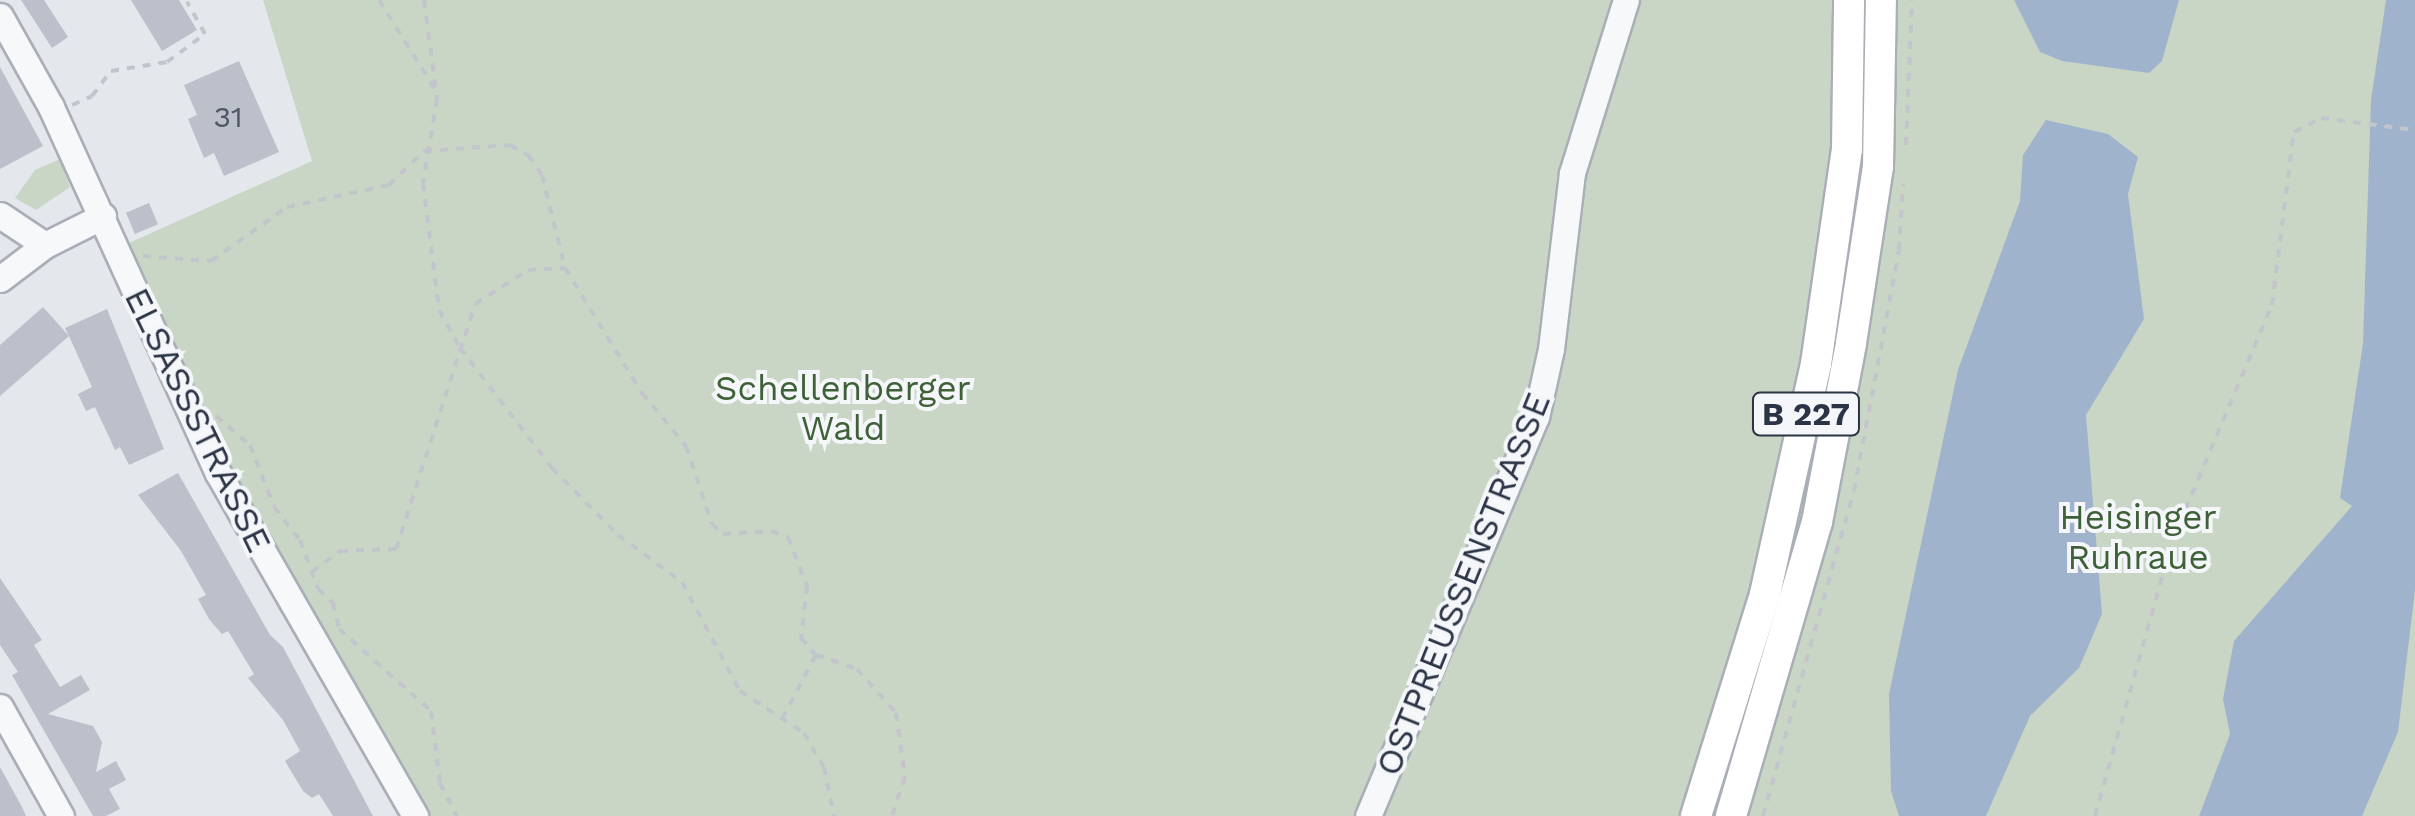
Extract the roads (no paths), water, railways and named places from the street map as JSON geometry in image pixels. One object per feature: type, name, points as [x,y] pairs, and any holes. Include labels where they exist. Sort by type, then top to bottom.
[{"type":"main road","name":"B 227","points":[[1696,816],[1765,594],[1812,383],[1847,149],[1849,0]]},
{"type":"main road","name":"B 227","points":[[1731,816],[1812,539],[1851,343],[1878,167],[1880,0]]},
{"type":"street","name":"OSTPREUSSENSTRASSE","points":[[1368,816],[1536,416],[1552,349],[1572,173],[1626,0]]},
{"type":"street","name":"ELSASSSTRASSE","points":[[0,16],[54,113],[185,405],[257,546],[415,816]]},
{"type":"street","points":[[0,215],[45,245]]},
{"type":"street","points":[[0,279],[45,245],[102,216]]},
{"type":"street","points":[[0,706],[61,816]]},
{"type":"water","points":[[2014,0],[2179,0],[2162,61],[2149,73],[2062,61],[2040,52]]},
{"type":"water","points":[[2386,0],[2415,0],[2415,590],[2398,732],[2362,816],[2199,816],[2230,734],[2223,699],[2234,641],[2352,506],[2340,498],[2363,343],[2371,100]]},
{"type":"water","points":[[2046,120],[2108,134],[2138,157],[2128,194],[2144,319],[2086,415],[2102,614],[2079,668],[2030,716],[1986,816],[1899,816],[1891,791],[1889,694],[1958,370],[2020,201],[2023,155]]},
{"type":"park label","name":"Schellenberger Wald","points":[[843,408]]},
{"type":"park label","name":"Heisinger Ruhraue","points":[[2138,537]]}]
